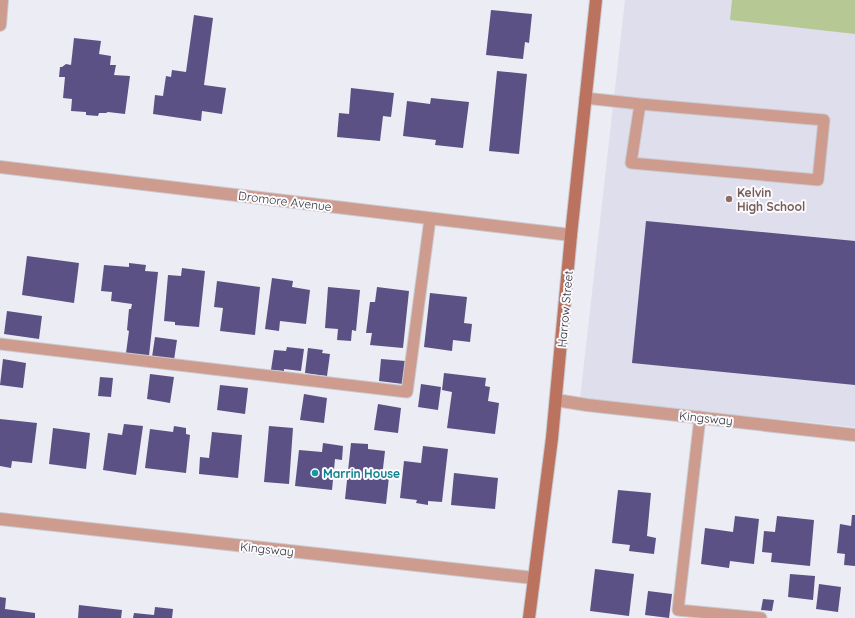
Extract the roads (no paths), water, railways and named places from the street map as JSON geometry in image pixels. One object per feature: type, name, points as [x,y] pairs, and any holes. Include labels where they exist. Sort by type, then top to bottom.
[{"type":"street","points":[[0,25],[2,0]]},
{"type":"street","name":"Harrow Street","points":[[529,618],[556,400],[571,235],[596,0]]},
{"type":"street","name":"Dromore Avenue","points":[[0,167],[571,235]]},
{"type":"street","name":"Kingsway","points":[[556,400],[587,405],[855,435]]},
{"type":"street","name":"Kingsway","points":[[0,519],[534,578]]},
{"type":"lane","points":[[585,98],[824,120],[818,180],[631,163],[640,104]]},
{"type":"lane","points":[[0,344],[407,392],[430,219]]},
{"type":"lane","points":[[700,417],[678,610],[761,618]]},
{"type":"place","name":"Kelvin High School","points":[[729,199]]},
{"type":"place","name":"Marrin House","points":[[315,473]]}]
